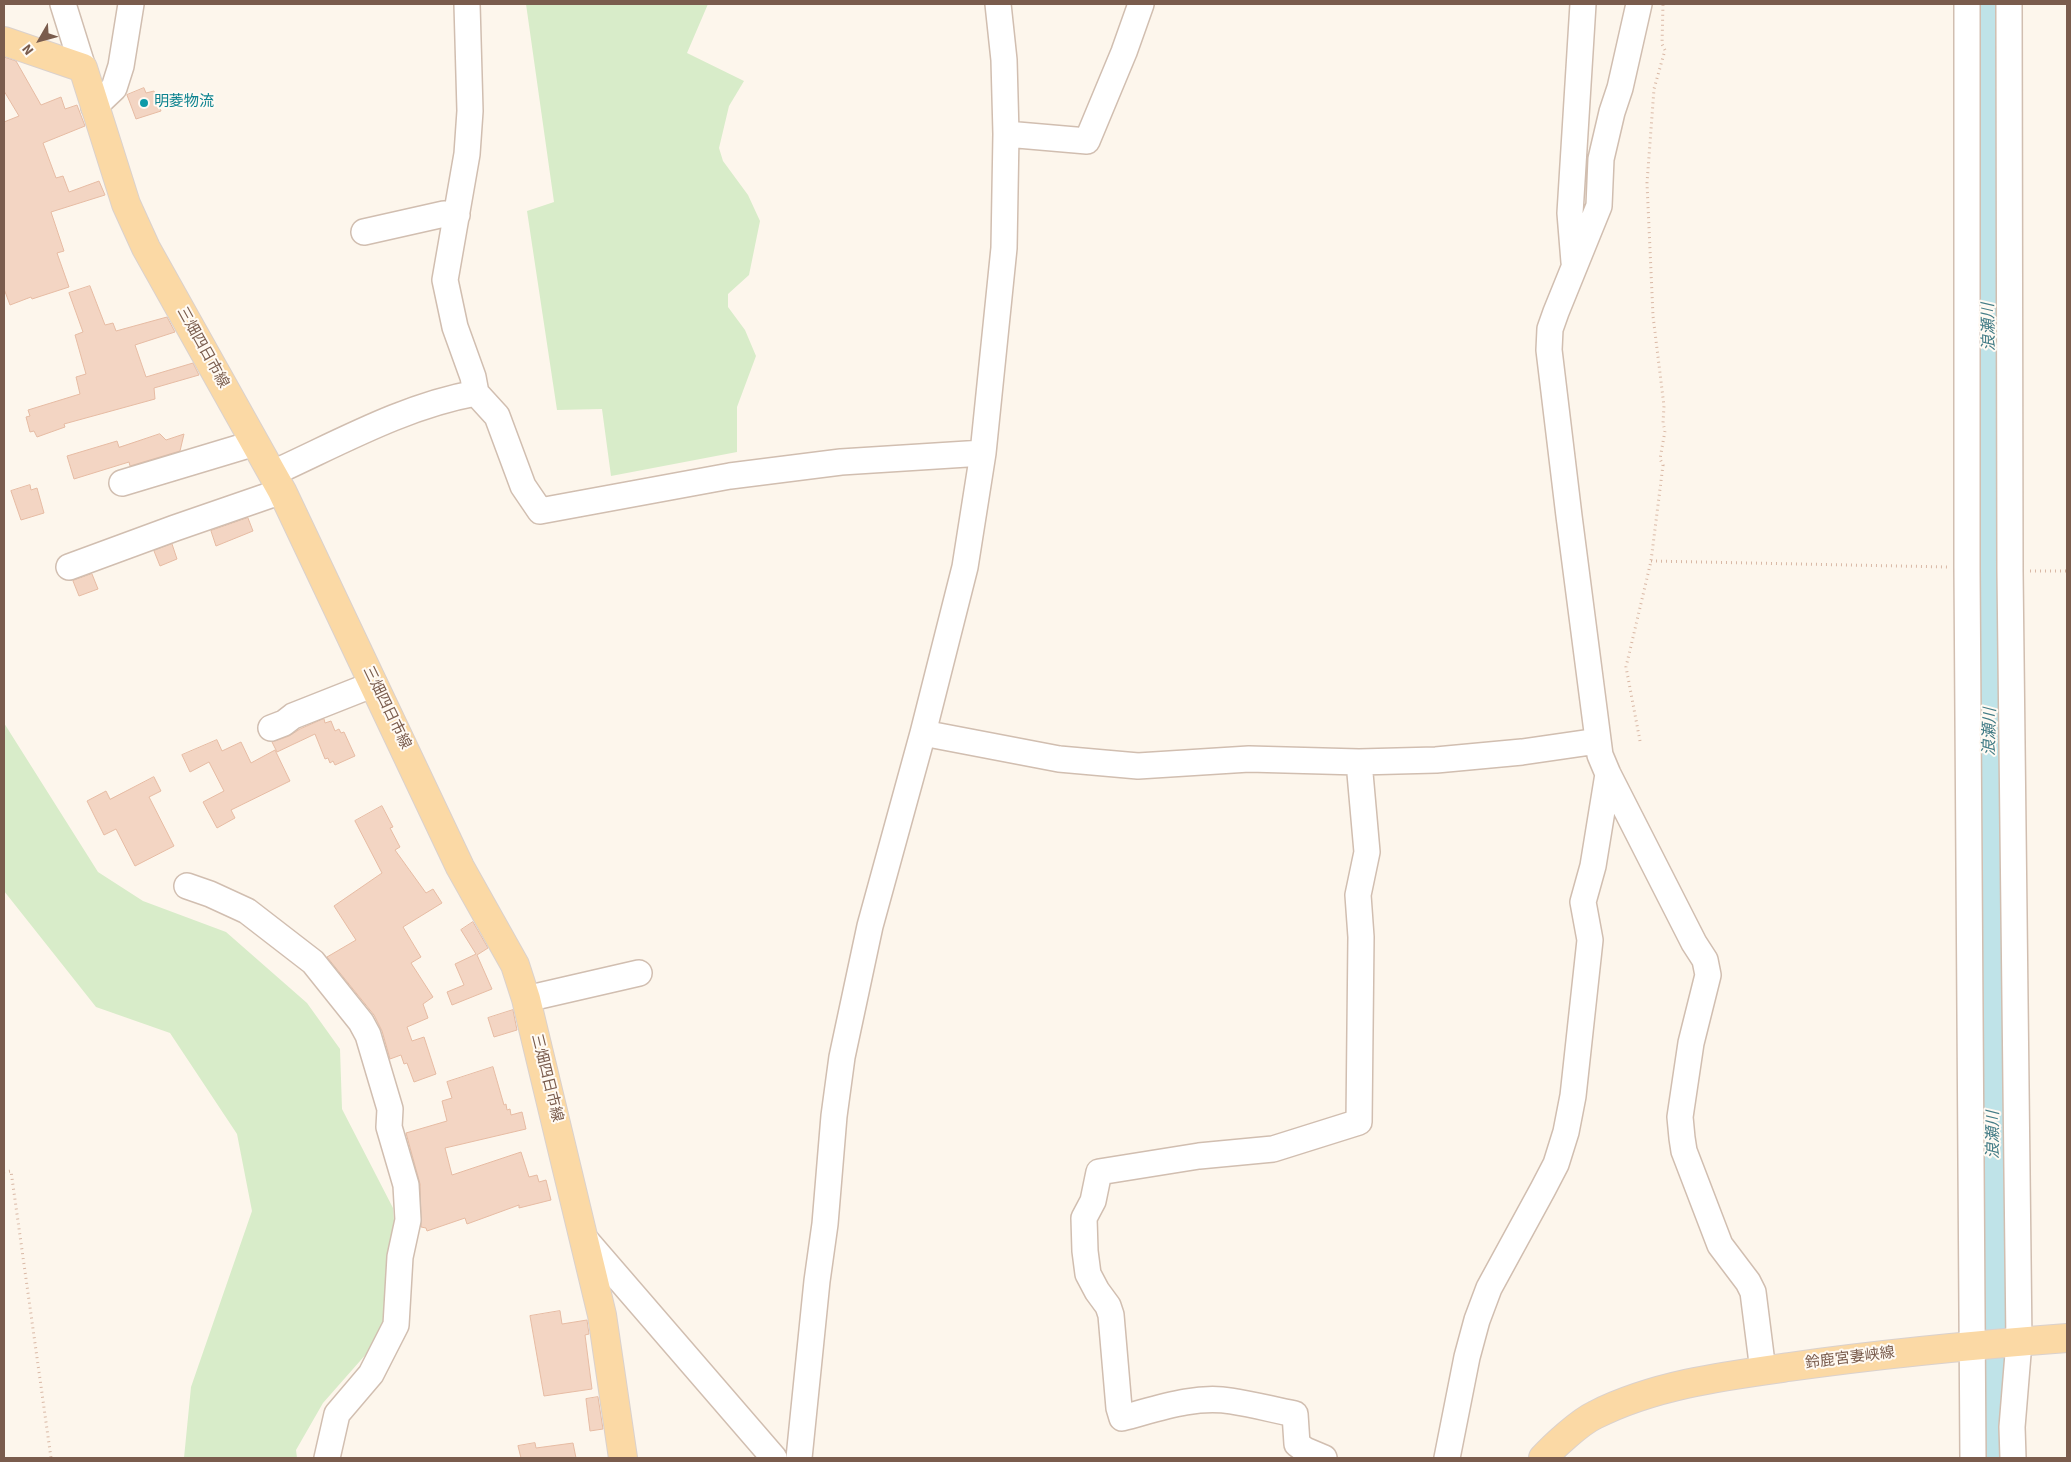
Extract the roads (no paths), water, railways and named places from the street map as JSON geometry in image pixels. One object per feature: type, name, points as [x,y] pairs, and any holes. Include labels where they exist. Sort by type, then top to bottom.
[{"type":"main road","points":[[4,41],[83,68]]},
{"type":"main road","name":"三畑四日市線","points":[[83,68],[126,204],[146,248],[278,482],[460,867],[515,965],[526,999],[602,1315],[624,1458]]},
{"type":"main road","name":"鈴鹿宮妻峡線","points":[[1543,1458],[1551,1449],[1594,1415],[1664,1389],[1763,1371],[1854,1358],[2067,1338]]},
{"type":"main road","name":"鈴鹿宮妻峡線","points":[[1570,1458],[1608,1419],[1636,1399]]},
{"type":"street","points":[[63,4],[83,68]]},
{"type":"street","points":[[94,107],[114,88],[121,66],[131,4]]},
{"type":"street","points":[[467,4],[470,110],[467,154],[445,280],[455,327],[476,392],[497,416],[523,486],[540,511],[730,476],[841,462],[983,453]]},
{"type":"street","points":[[799,1458],[817,1281],[825,1224],[834,1116],[842,1057],[870,926],[923,733],[964,567],[983,453],[1004,248],[1006,134],[1004,60],[998,4]]},
{"type":"street","points":[[1006,134],[1087,141],[1124,52],[1141,4]]},
{"type":"street","points":[[1574,265],[1570,213],[1583,4]]},
{"type":"street","points":[[1639,4],[1620,88],[1612,112],[1601,159],[1599,206],[1574,265],[1550,330],[1549,350],[1568,516],[1600,755],[1694,943],[1705,960],[1708,975],[1691,1043],[1680,1125],[1684,1151],[1720,1245],[1748,1282],[1753,1292],[1763,1371]]},
{"type":"street","points":[[1967,4],[1967,568],[1974,1346],[1973,1458]]},
{"type":"street","points":[[2010,4],[2010,572],[2016,1342],[2012,1427],[2013,1458]]},
{"type":"street","points":[[364,232],[444,214],[457,215]]},
{"type":"street","points":[[69,567],[278,482],[394,417],[452,397],[476,392]]},
{"type":"street","points":[[122,483],[255,443]]},
{"type":"street","points":[[272,728],[284,723],[293,716],[374,684]]},
{"type":"street","points":[[923,733],[1059,759],[1138,766],[1273,759],[1359,762],[1436,760],[1522,752],[1598,741]]},
{"type":"street","points":[[1324,1458],[1305,1450],[1297,1444],[1295,1414],[1230,1400],[1190,1401],[1163,1406],[1122,1418],[1119,1408],[1112,1315],[1088,1274],[1084,1218],[1093,1201],[1100,1172],[1199,1156],[1273,1150],[1359,1122],[1361,937],[1358,895],[1367,852],[1359,762]]},
{"type":"street","points":[[1447,1458],[1467,1357],[1477,1320],[1489,1288],[1552,1172],[1566,1132],[1573,1096],[1590,940],[1583,902],[1593,866],[1608,774]]},
{"type":"street","points":[[187,886],[247,911],[313,962],[361,1022],[368,1035],[390,1109],[389,1127],[406,1185],[408,1220],[400,1257],[396,1324],[371,1374],[337,1414],[327,1458]]},
{"type":"street","points":[[526,999],[639,973]]},
{"type":"street","points":[[584,1238],[774,1458]]},
{"type":"waterway","name":"浪瀬川","points":[[1987,4],[1993,579],[1987,1032],[1994,1057],[1992,1144],[1993,1458]]},
{"type":"place","name":"明菱物流","points":[[144,103]]}]
